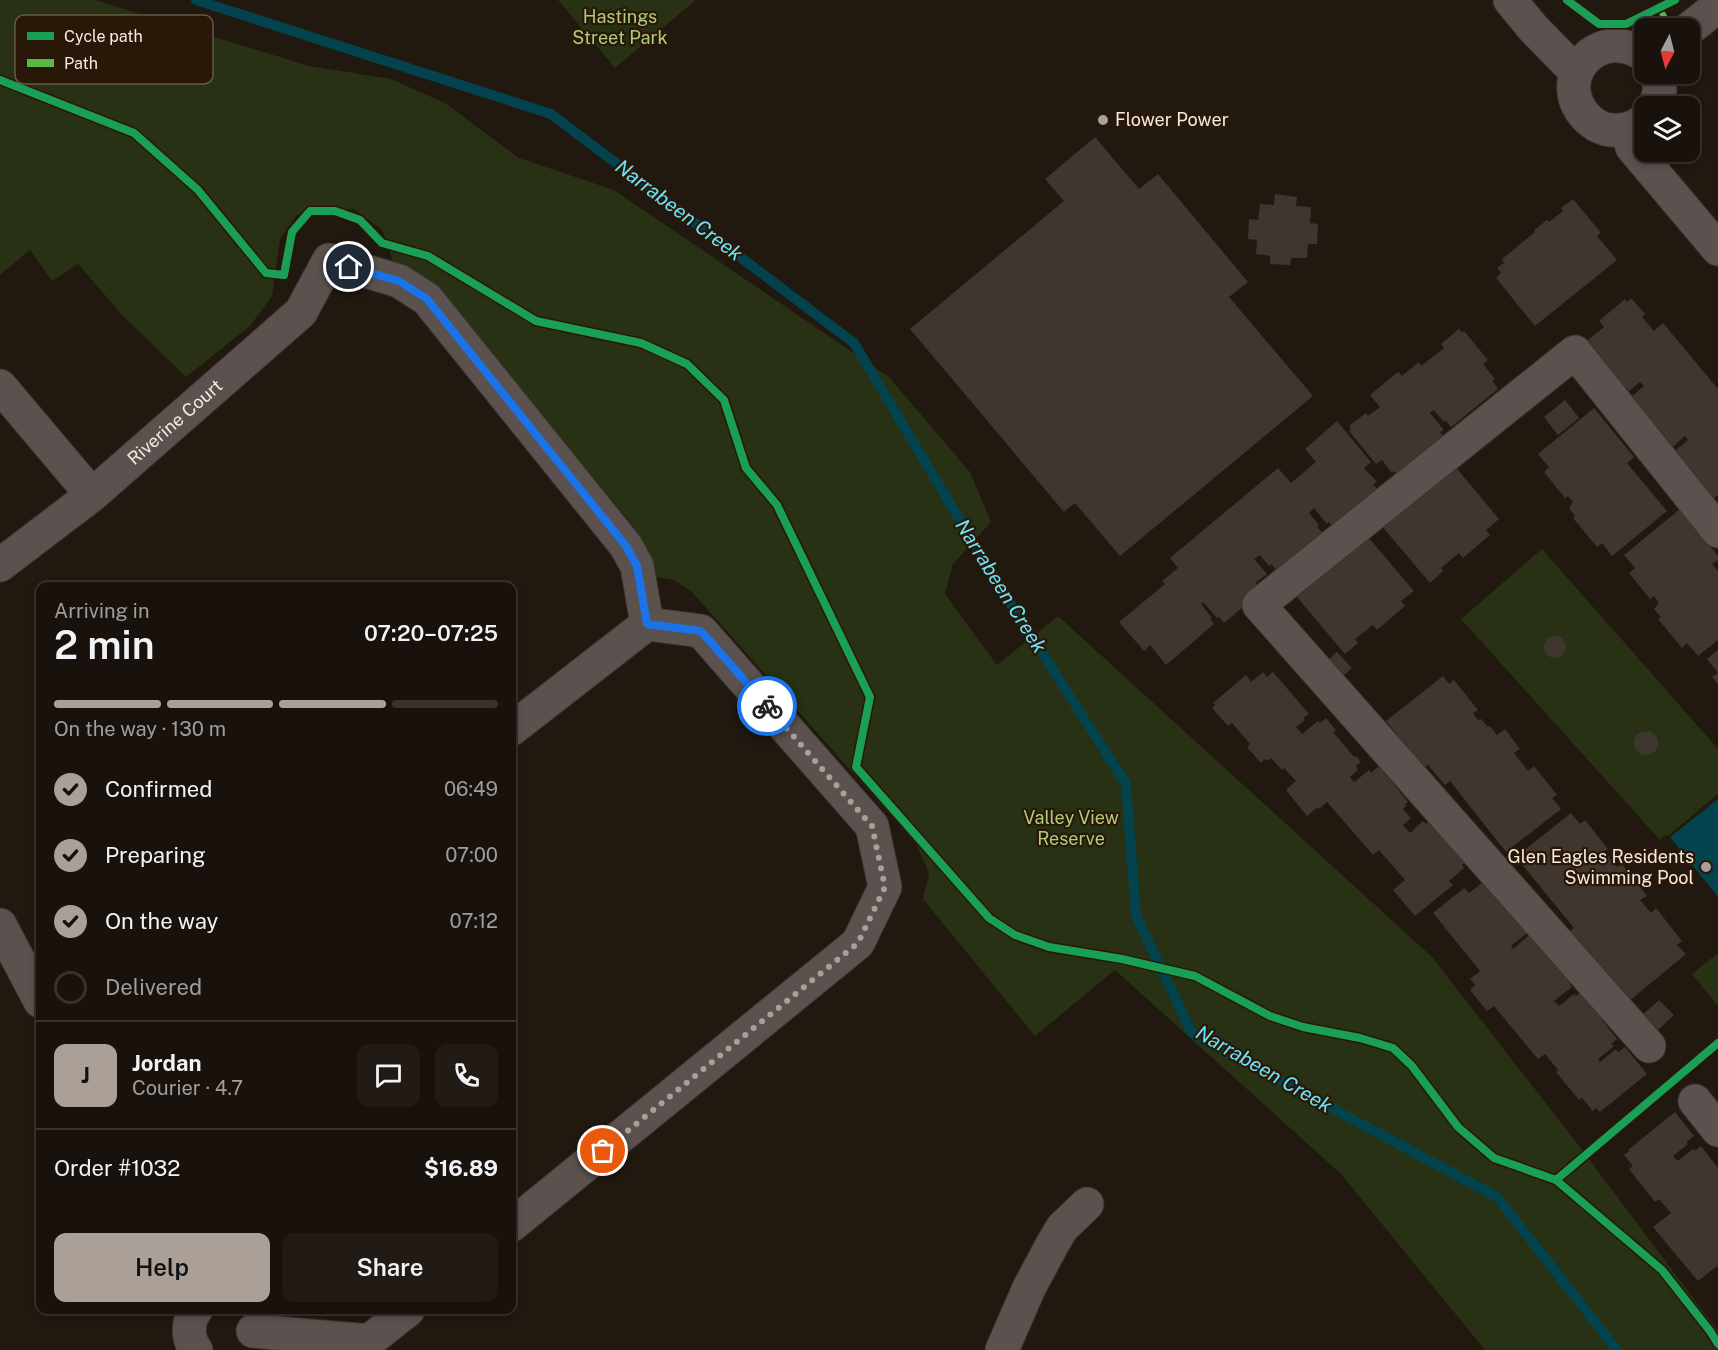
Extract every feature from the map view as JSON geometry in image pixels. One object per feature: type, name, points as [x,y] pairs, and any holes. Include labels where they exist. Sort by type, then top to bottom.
[{"type":"street","points":[[1510,0],[1533,28],[1576,72]]},
{"type":"street","points":[[1700,20],[1718,6]]},
{"type":"street","points":[[1634,48],[1618,45],[1593,52],[1576,72],[1574,85],[1575,99],[1580,110],[1589,120],[1613,131],[1634,125]]},
{"type":"street","points":[[1634,132],[1632,147],[1634,149]]},
{"type":"street","points":[[1645,162],[1718,249]]},
{"type":"street","name":"Riverine Court","points":[[0,565],[92,495],[301,312],[329,260],[399,281],[427,299],[626,546],[637,566],[647,624]]},
{"type":"street","points":[[1649,1046],[1258,605],[1575,352],[1718,531]]},
{"type":"street","points":[[0,386],[92,495]]},
{"type":"street","points":[[516,726],[647,624],[701,631],[872,826],[885,887],[858,943],[516,1222]]},
{"type":"street","points":[[0,925],[36,993]]},
{"type":"street","points":[[1695,1101],[1718,1130]]},
{"type":"street","points":[[1002,1350],[1029,1288],[1052,1245],[1062,1228],[1087,1204]]},
{"type":"street","points":[[191,1348],[189,1328],[193,1314]]},
{"type":"street","points":[[248,1330],[369,1341],[403,1314]]},
{"type":"green space","name":"Valley View Reserve","points":[[0,0],[95,0],[144,15],[15,15],[15,84],[213,84],[213,36],[309,66],[391,79],[445,103],[519,158],[614,190],[889,377],[970,472],[991,522],[953,564],[945,594],[997,665],[1058,616],[1432,957],[1573,1138],[1718,1331],[1718,1350],[1485,1350],[1341,1174],[1115,970],[1035,1036],[923,899],[929,874],[917,845],[692,592],[674,580],[657,577],[650,554],[629,521],[430,280],[394,264],[382,230],[354,209],[297,215],[280,239],[272,296],[250,326],[186,377],[123,316],[78,264],[52,281],[30,250],[0,275]]},
{"type":"green space","name":"Hastings Street Park","points":[[558,0],[696,0],[615,68]]},
{"type":"green space","points":[[1542,549],[1718,749],[1718,794],[1668,836],[1660,840],[1461,619]]},
{"type":"green space","points":[[1718,953],[1718,1006],[1692,974]]},
{"type":"water","name":"Glen Eagles Residents Swimming Pool","points":[[1718,799],[1718,897],[1670,837]]},
{"type":"building","points":[[1095,137],[1139,189],[1158,174],[1248,282],[1229,297],[1313,396],[1120,556],[1075,503],[1064,512],[910,329],[1064,201],[1045,179]]},
{"type":"building","points":[[1275,194],[1297,197],[1296,206],[1311,207],[1310,223],[1318,224],[1317,244],[1308,244],[1307,258],[1291,258],[1290,265],[1270,264],[1270,256],[1256,254],[1257,240],[1248,239],[1249,219],[1258,220],[1260,204],[1274,205]]},
{"type":"building","points":[[1573,199],[1601,233],[1597,236],[1617,260],[1535,326],[1496,278],[1501,273],[1497,268],[1504,263],[1502,259],[1535,232],[1534,230],[1563,211],[1561,208]]},
{"type":"building","points":[[1631,298],[1645,314],[1642,317],[1654,331],[1663,323],[1718,389],[1718,495],[1710,502],[1672,458],[1678,453],[1676,450],[1688,440],[1685,436],[1670,449],[1630,398],[1644,386],[1640,382],[1629,391],[1627,388],[1621,393],[1584,349],[1591,343],[1588,340],[1604,327],[1599,321],[1625,299],[1627,302]]},
{"type":"building","points":[[1459,329],[1462,333],[1464,331],[1488,360],[1483,364],[1495,379],[1492,381],[1498,389],[1451,427],[1434,410],[1430,413],[1444,430],[1440,432],[1446,439],[1399,478],[1382,460],[1376,464],[1349,431],[1351,429],[1349,426],[1366,413],[1368,416],[1380,407],[1370,395],[1398,372],[1402,376],[1419,362],[1421,366],[1444,348],[1441,344]]},
{"type":"building","points":[[1565,400],[1579,418],[1558,435],[1544,417]]},
{"type":"building","points":[[1594,408],[1634,457],[1627,463],[1667,511],[1612,556],[1602,543],[1597,547],[1573,518],[1575,516],[1569,508],[1573,502],[1568,496],[1565,498],[1544,472],[1549,467],[1538,454]]},
{"type":"building","points":[[1337,421],[1371,462],[1364,468],[1377,482],[1373,484],[1379,491],[1334,529],[1314,508],[1309,513],[1323,533],[1277,571],[1271,564],[1269,566],[1260,555],[1254,559],[1267,574],[1255,583],[1258,586],[1249,602],[1224,623],[1203,602],[1201,604],[1214,624],[1166,665],[1150,645],[1144,651],[1119,622],[1165,584],[1162,581],[1178,568],[1170,558],[1278,468],[1291,483],[1316,462],[1305,449]]},
{"type":"building","points":[[1454,465],[1499,519],[1486,530],[1490,535],[1463,558],[1459,553],[1441,568],[1443,571],[1430,583],[1382,526]]},
{"type":"building","points":[[1680,509],[1718,556],[1718,560],[1712,564],[1718,571],[1718,640],[1698,656],[1687,643],[1682,648],[1658,619],[1661,617],[1654,609],[1659,603],[1654,596],[1650,599],[1629,573],[1635,568],[1624,555]]},
{"type":"building","points":[[1368,537],[1414,591],[1401,601],[1405,606],[1377,630],[1373,625],[1355,639],[1358,643],[1345,654],[1297,597]]},
{"type":"building","points":[[1555,636],[1565,643],[1566,647],[1559,657],[1555,658],[1545,651],[1544,647],[1551,637]]},
{"type":"building","points":[[1718,650],[1718,673],[1707,659]]},
{"type":"building","points":[[1337,652],[1352,668],[1332,685],[1317,670]]},
{"type":"building","points":[[1263,672],[1267,677],[1273,672],[1309,714],[1296,727],[1302,734],[1318,721],[1320,723],[1326,718],[1336,730],[1333,732],[1361,762],[1356,766],[1358,770],[1350,777],[1354,782],[1369,770],[1371,773],[1379,766],[1408,802],[1403,809],[1411,818],[1403,825],[1410,833],[1423,821],[1426,824],[1433,818],[1469,859],[1462,865],[1464,868],[1449,881],[1453,885],[1415,916],[1393,890],[1405,880],[1379,850],[1373,855],[1327,802],[1307,816],[1286,790],[1296,781],[1271,758],[1261,763],[1247,747],[1250,744],[1232,723],[1228,726],[1212,708],[1215,705],[1213,703],[1246,675],[1251,682]]},
{"type":"building","points":[[1718,673],[1718,684],[1712,677]]},
{"type":"building","points":[[1443,676],[1449,684],[1454,680],[1478,710],[1473,713],[1478,720],[1481,719],[1488,727],[1490,726],[1497,735],[1505,729],[1520,749],[1514,753],[1528,771],[1534,766],[1557,795],[1552,798],[1561,809],[1506,852],[1450,781],[1445,785],[1428,765],[1424,768],[1386,721]]},
{"type":"building","points":[[1646,731],[1655,734],[1658,743],[1655,752],[1646,755],[1637,752],[1634,743],[1637,734]]},
{"type":"building","points":[[1571,813],[1580,824],[1585,820],[1608,849],[1604,851],[1617,867],[1622,864],[1647,896],[1640,900],[1651,913],[1656,908],[1682,941],[1677,945],[1686,954],[1628,1002],[1570,931],[1574,928],[1516,857]]},
{"type":"building","points":[[1483,882],[1527,933],[1511,946],[1513,949],[1529,935],[1531,938],[1537,932],[1577,979],[1570,985],[1572,987],[1554,1001],[1559,1006],[1583,990],[1606,1017],[1602,1020],[1617,1039],[1611,1044],[1614,1046],[1598,1059],[1600,1062],[1616,1049],[1618,1052],[1625,1047],[1647,1074],[1600,1112],[1596,1108],[1593,1111],[1582,1098],[1579,1100],[1556,1072],[1558,1070],[1545,1054],[1538,1059],[1494,1006],[1487,1011],[1470,990],[1475,985],[1470,979],[1480,971],[1433,913],[1464,888],[1469,893]]},
{"type":"building","points":[[1659,1000],[1674,1015],[1654,1034],[1639,1018]]},
{"type":"building","points":[[1675,1112],[1694,1136],[1673,1156],[1678,1161],[1693,1149],[1695,1151],[1701,1146],[1718,1168],[1718,1268],[1717,1266],[1698,1281],[1653,1227],[1671,1213],[1659,1199],[1655,1202],[1629,1169],[1633,1166],[1624,1155]]},
{"type":"waterway","name":"Narrabeen Creek","points":[[196,0],[551,114],[854,343],[1000,587],[1126,784],[1136,916],[1192,1033],[1497,1197],[1617,1350]]},
{"type":"marked path","points":[[1659,8],[1665,18]]},
{"type":"cycle path","points":[[1567,0],[1599,24],[1626,24],[1675,0]]},
{"type":"cycle path","points":[[0,80],[134,133],[198,190],[266,273],[284,275],[292,232],[310,211],[335,211],[360,220],[382,243],[428,256],[536,321],[641,343],[687,364],[724,400],[746,468],[777,505],[870,697],[856,767],[989,918],[1015,935],[1049,947],[1122,959],[1195,976],[1270,1016],[1303,1027],[1360,1038],[1393,1048],[1412,1066],[1458,1127],[1494,1158],[1556,1180],[1662,1270],[1718,1344]]},
{"type":"cycle path","points":[[1556,1180],[1718,1043]]},
{"type":"way so far","points":[[603,1151],[858,943],[885,887],[872,826],[767,706]]},
{"type":"place","name":"Flower Power","points":[[1103,120]]},
{"type":"place","name":"Glen Eagles Residents Swimming Pool","points":[[1706,867]]},
{"type":"route","points":[[349,267],[399,281],[427,299],[626,546],[637,566],[647,624],[701,631],[767,706]]}]
